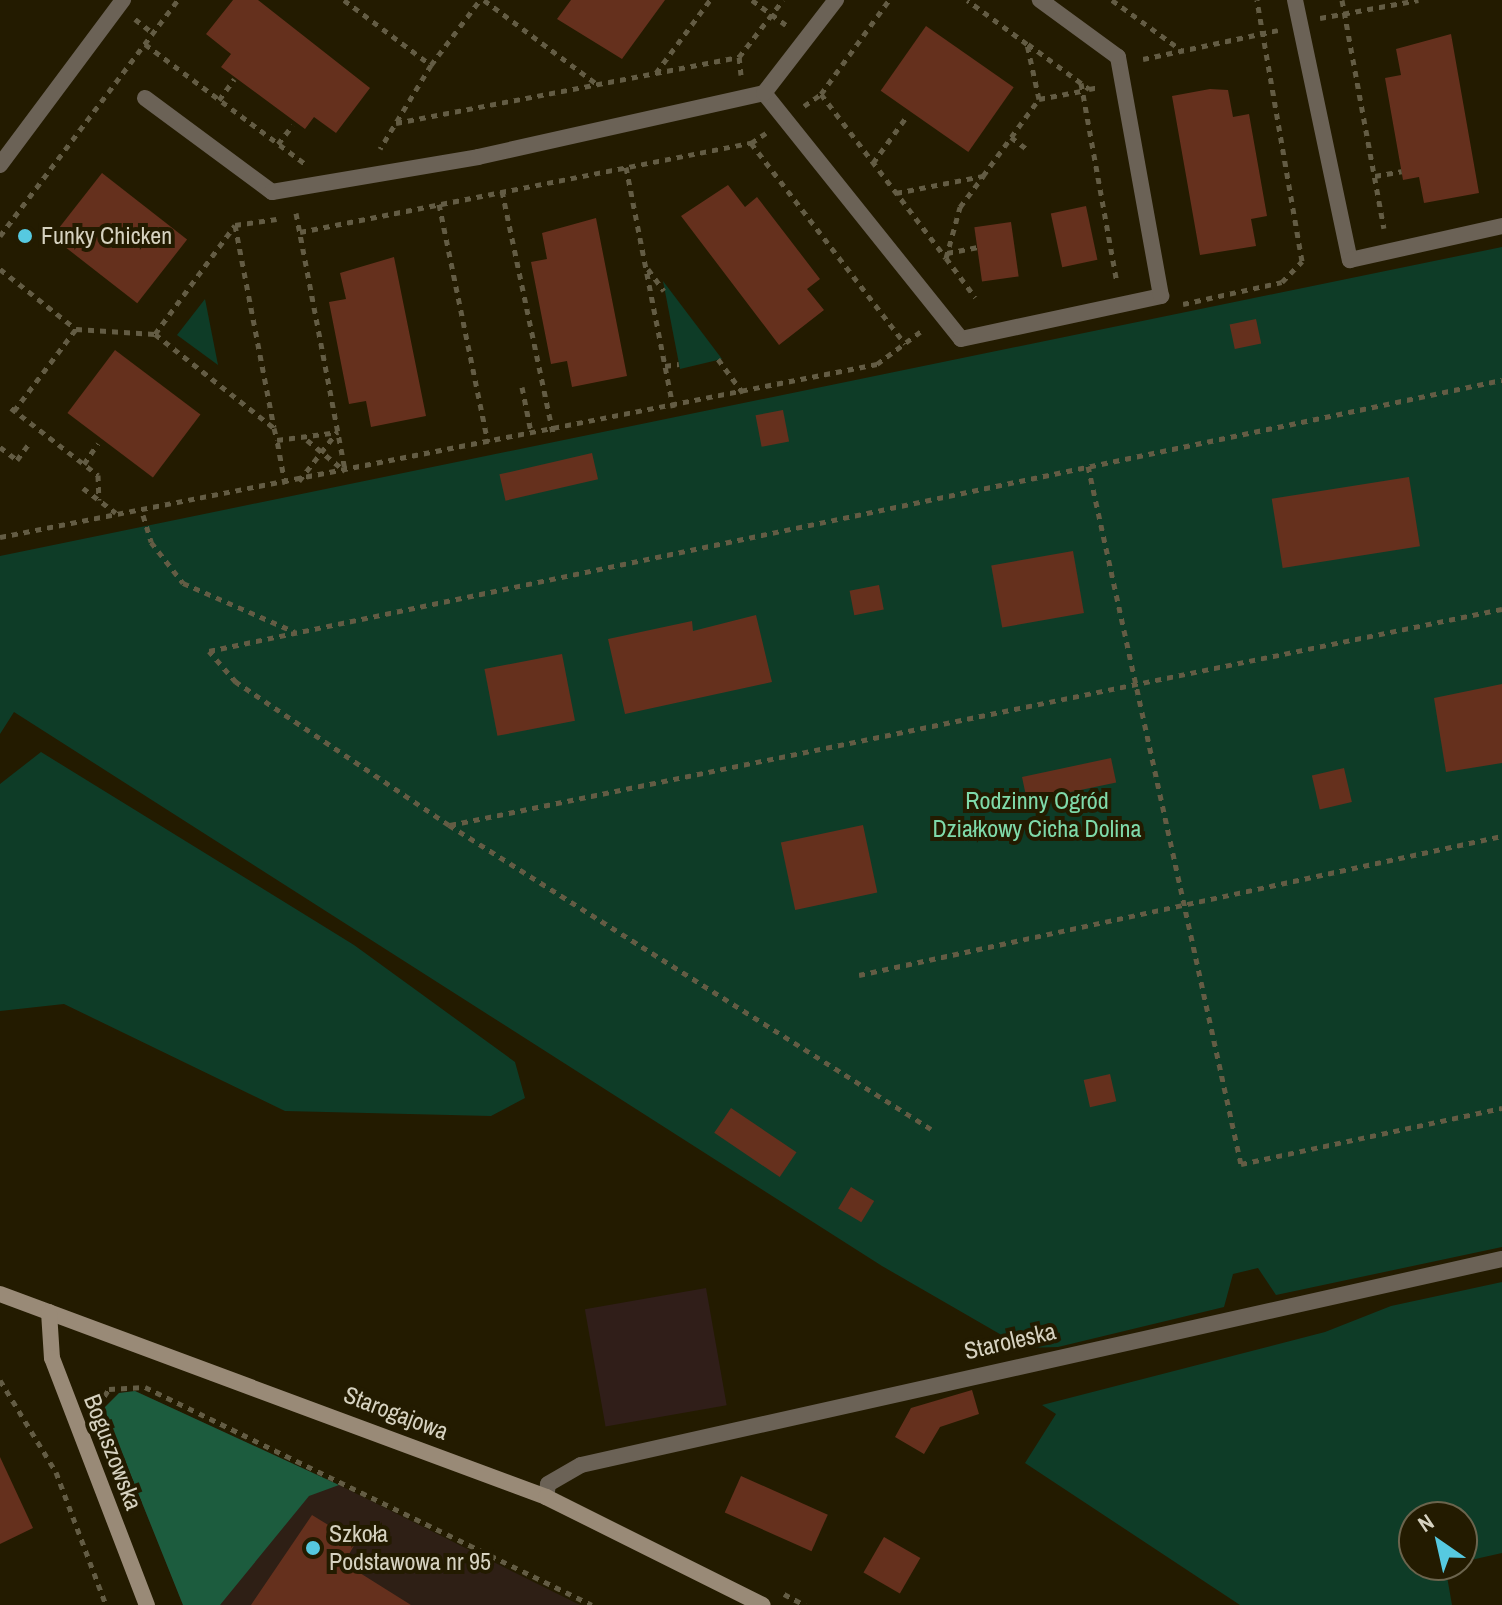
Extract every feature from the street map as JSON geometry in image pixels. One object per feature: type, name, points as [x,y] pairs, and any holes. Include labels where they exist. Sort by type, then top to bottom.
[{"type":"street","points":[[0,165],[123,0]]},
{"type":"street","points":[[764,93],[961,339],[1161,296],[1118,57],[1040,0]]},
{"type":"street","points":[[1295,0],[1350,260],[1502,226]]},
{"type":"street","points":[[145,98],[272,192],[745,100],[764,93],[833,1]]},
{"type":"street","name":"Staroleska","points":[[546,1497],[548,1484],[581,1465],[1502,1259]]},
{"type":"street","name":"Starogajowa","points":[[0,1294],[546,1497],[756,1603]]},
{"type":"street","name":"Boguszowska","points":[[49,1312],[52,1358],[147,1605]]},
{"type":"path","points":[[0,236],[178,0]]},
{"type":"path","points":[[344,0],[431,65]]},
{"type":"path","points":[[364,157],[377,154],[431,65],[482,0],[598,85]]},
{"type":"path","points":[[655,73],[710,0]]},
{"type":"path","points":[[752,0],[806,39]]},
{"type":"path","points":[[396,123],[739,57],[783,0]]},
{"type":"path","points":[[300,232],[751,143],[821,94],[889,0]]},
{"type":"path","points":[[967,0],[1089,89],[1123,83]]},
{"type":"path","points":[[1112,0],[1182,51]]},
{"type":"path","points":[[1181,291],[1183,304],[1282,282],[1302,261],[1257,0]]},
{"type":"path","points":[[1342,0],[1385,233],[1400,230]]},
{"type":"path","points":[[1140,75],[1138,60],[1345,13],[1418,0]]},
{"type":"path","points":[[448,29],[454,34]]},
{"type":"path","points":[[145,44],[310,167]]},
{"type":"path","points":[[1027,44],[1039,99]]},
{"type":"path","points":[[739,57],[745,100]]},
{"type":"path","points":[[219,100],[234,79]]},
{"type":"path","points":[[1081,83],[1121,304]]},
{"type":"path","points":[[946,256],[960,207],[1039,99],[1082,91]]},
{"type":"path","points":[[821,94],[975,297]]},
{"type":"path","points":[[873,163],[907,116]]},
{"type":"path","points":[[278,144],[293,125]]},
{"type":"path","points":[[1011,137],[1028,150]]},
{"type":"path","points":[[751,143],[905,344]]},
{"type":"path","points":[[626,167],[673,407]]},
{"type":"path","points":[[1375,176],[1402,171]]},
{"type":"path","points":[[896,193],[983,176]]},
{"type":"path","points":[[291,189],[345,471]]},
{"type":"path","points":[[502,191],[553,432]]},
{"type":"path","points":[[439,204],[488,442]]},
{"type":"path","points":[[155,334],[235,225],[277,219]]},
{"type":"path","points":[[235,225],[285,484]]},
{"type":"path","points":[[946,256],[979,247]]},
{"type":"path","points":[[645,266],[664,291]]},
{"type":"path","points":[[0,269],[76,329],[155,334],[274,428]]},
{"type":"path","points":[[0,537],[117,514],[143,515],[531,432],[553,432],[877,364],[943,316]]},
{"type":"path","points":[[76,329],[12,409],[98,475],[99,500]]},
{"type":"path","points":[[44,357],[51,362]]},
{"type":"path","points":[[718,359],[743,393]]},
{"type":"path","points":[[665,366],[679,364]]},
{"type":"path","points":[[931,1129],[449,825],[236,682],[209,651],[1502,380]]},
{"type":"path","points":[[522,387],[531,432]]},
{"type":"path","points":[[277,440],[307,440],[338,432]]},
{"type":"path","points":[[298,481],[338,432]]},
{"type":"path","points":[[307,440],[345,471]]},
{"type":"path","points":[[84,464],[98,443]]},
{"type":"path","points":[[0,447],[17,460],[28,445]]},
{"type":"path","points":[[1088,466],[1180,906],[1241,1164],[1502,1108]]},
{"type":"path","points":[[83,488],[117,514]]},
{"type":"path","points":[[143,515],[151,542],[183,583],[296,632]]},
{"type":"path","points":[[449,825],[1502,609]]},
{"type":"path","points":[[859,975],[1502,836]]},
{"type":"path","points":[[0,1380],[56,1472],[106,1605]]},
{"type":"path","points":[[97,1413],[109,1389],[145,1387],[592,1605]]},
{"type":"shaded area","points":[[706,1288],[727,1405],[606,1427],[585,1309]]},
{"type":"shaded area","name":"Szkoła Podstawowa nr 95","points":[[135,1391],[339,1485],[580,1605],[183,1605],[104,1408],[119,1393]]},
{"type":"green space","name":"Rodzinny Ogród Działkowy Cicha Dolina","points":[[1502,247],[1502,1247],[1276,1295],[1258,1268],[1233,1274],[1224,1307],[1058,1347],[1024,1348],[882,1266],[14,712],[0,734],[0,556]]},
{"type":"green space","points":[[663,281],[722,359],[680,369]]},
{"type":"green space","points":[[205,299],[218,365],[177,335]]},
{"type":"green space","points":[[41,752],[354,945],[515,1062],[525,1098],[491,1116],[285,1111],[64,1004],[0,1011],[0,784]]},
{"type":"green space","points":[[1502,1282],[1502,1553],[1478,1558],[1478,1501],[1398,1501],[1398,1581],[1448,1581],[1452,1605],[1240,1605],[1025,1463],[1056,1414],[1042,1405],[1325,1332],[1391,1306]]},
{"type":"green space","points":[[135,1391],[339,1485],[309,1496],[220,1605],[183,1605],[104,1408],[119,1393]]},
{"type":"building","points":[[233,0],[258,0],[370,88],[336,133],[314,117],[305,129],[221,67],[231,54],[206,34]]},
{"type":"building","points":[[571,0],[665,0],[622,59],[557,19]]},
{"type":"building","points":[[926,26],[1014,87],[968,152],[881,91]]},
{"type":"building","points":[[1451,34],[1479,193],[1424,203],[1419,177],[1403,180],[1385,78],[1401,75],[1396,49]]},
{"type":"building","points":[[1210,89],[1228,90],[1233,117],[1249,114],[1267,216],[1251,219],[1256,246],[1200,255],[1172,96]]},
{"type":"building","points":[[102,173],[187,239],[137,303],[52,237]]},
{"type":"building","points":[[728,185],[745,207],[757,197],[820,279],[807,289],[824,310],[779,345],[681,216]]},
{"type":"building","points":[[1086,206],[1097,260],[1062,267],[1051,213]]},
{"type":"building","points":[[596,218],[627,376],[572,387],[567,361],[551,364],[531,262],[547,259],[542,233]]},
{"type":"building","points":[[1011,222],[1019,276],[982,282],[974,227]]},
{"type":"building","points":[[394,257],[426,416],[371,427],[366,401],[349,404],[329,302],[346,299],[340,273]]},
{"type":"building","points":[[1256,319],[1261,343],[1235,349],[1230,325]]},
{"type":"building","points":[[115,350],[200,414],[153,477],[67,413]]},
{"type":"building","points":[[783,410],[789,441],[762,447],[756,415]]},
{"type":"building","points":[[592,453],[598,479],[506,501],[499,474]]},
{"type":"building","points":[[1409,477],[1420,546],[1283,568],[1272,499]]},
{"type":"building","points":[[1073,551],[1084,613],[1002,627],[991,565]]},
{"type":"building","points":[[879,585],[884,610],[854,615],[850,591]]},
{"type":"building","points":[[756,615],[772,682],[625,714],[608,639],[692,621],[693,631]]},
{"type":"building","points":[[562,654],[575,721],[497,736],[484,669]]},
{"type":"building","points":[[1502,684],[1502,763],[1446,772],[1434,698]]},
{"type":"building","points":[[1111,758],[1116,782],[1027,801],[1022,777]]},
{"type":"building","points":[[1344,768],[1352,802],[1320,810],[1312,775]]},
{"type":"building","points":[[863,825],[877,892],[795,910],[781,842]]},
{"type":"building","points":[[1110,1074],[1116,1101],[1090,1107],[1084,1080]]},
{"type":"building","points":[[731,1108],[796,1152],[780,1177],[714,1133]]},
{"type":"building","points":[[851,1187],[874,1201],[861,1222],[838,1208]]},
{"type":"building","points":[[972,1390],[979,1414],[940,1427],[924,1454],[895,1437],[911,1408]]},
{"type":"building","points":[[0,1457],[33,1528],[0,1544]]},
{"type":"building","points":[[741,1476],[828,1515],[812,1551],[725,1513]]},
{"type":"building","points":[[312,1515],[356,1542],[344,1563],[411,1605],[251,1605]]},
{"type":"building","points":[[884,1537],[920,1558],[900,1594],[864,1573]]},
{"type":"place","name":"Funky Chicken","points":[[25,236]]},
{"type":"place","name":"Szkoła Podstawowa nr 95","points":[[313,1548]]}]
